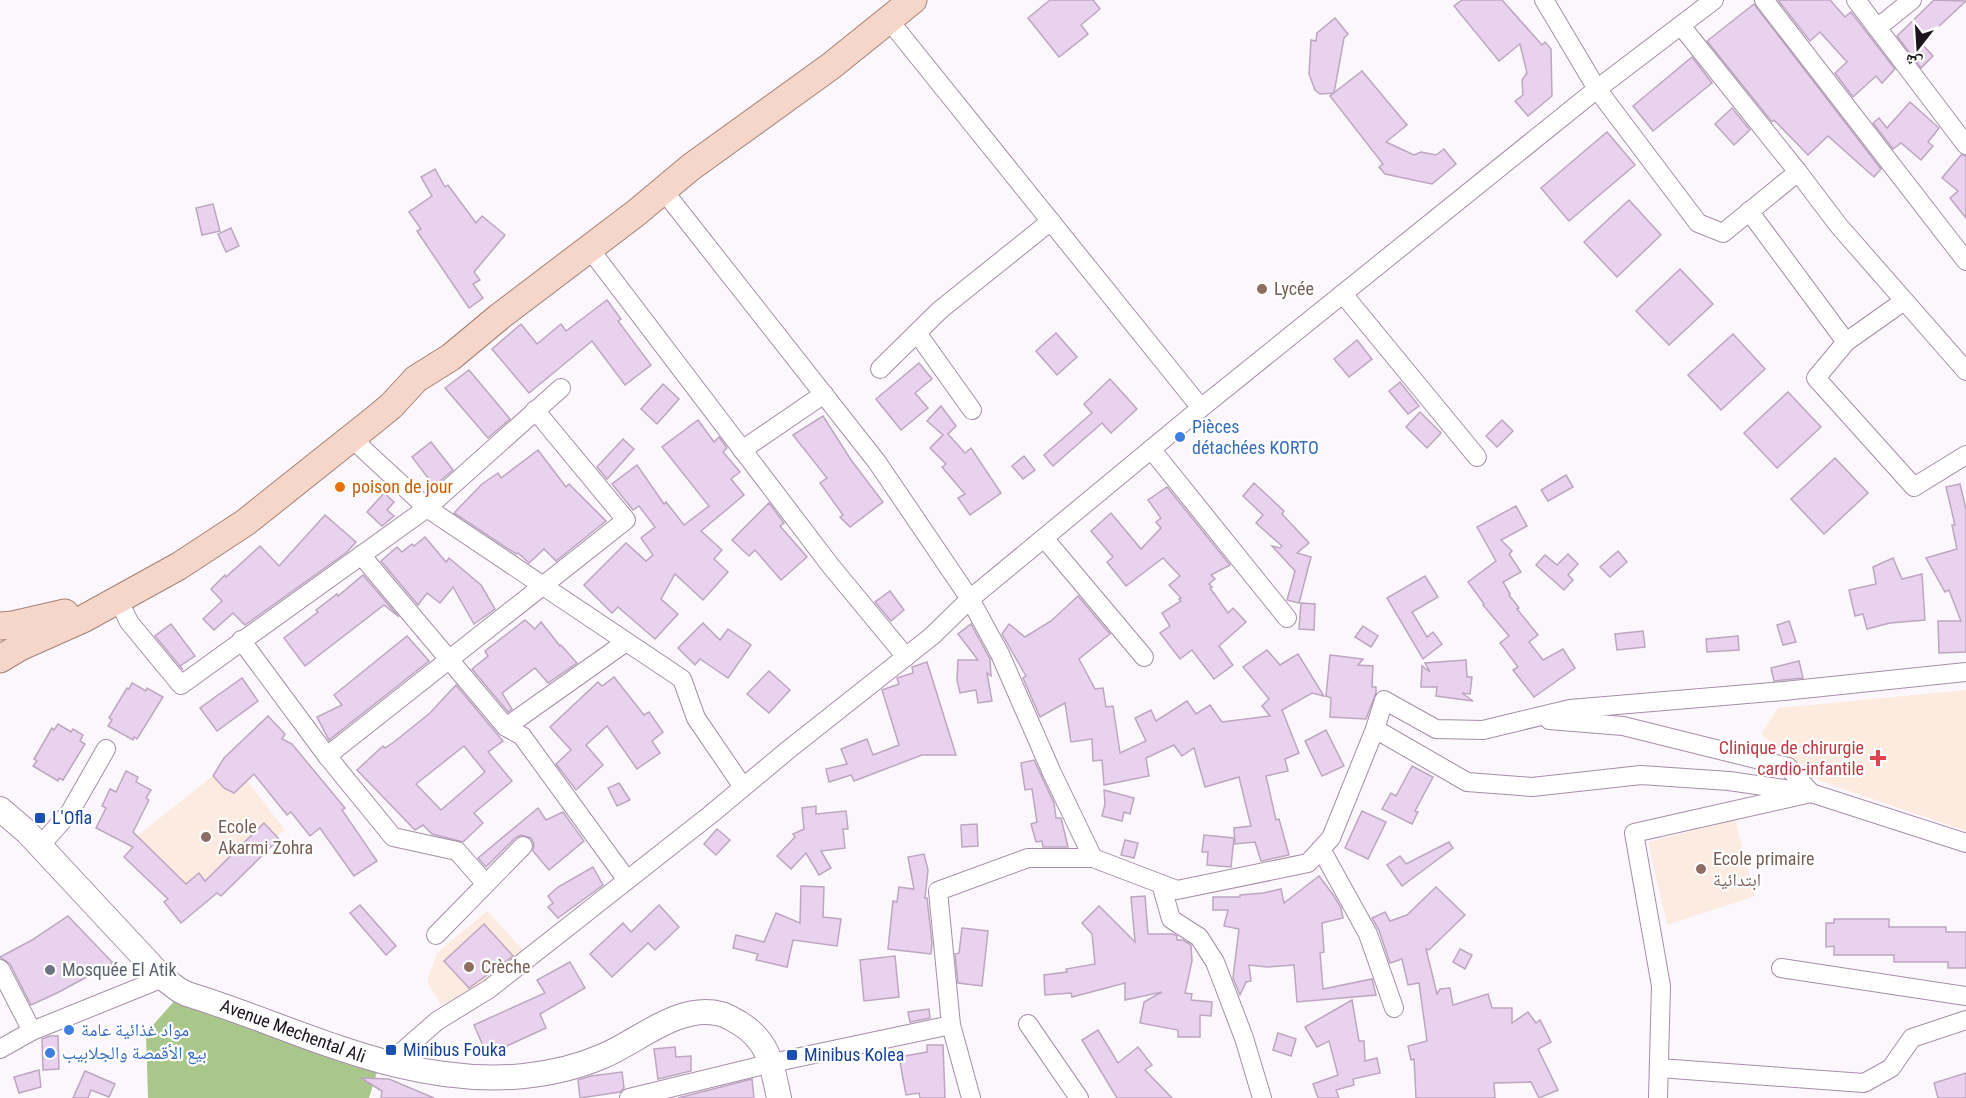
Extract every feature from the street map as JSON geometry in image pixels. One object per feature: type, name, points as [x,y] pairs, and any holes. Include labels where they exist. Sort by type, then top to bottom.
[{"type":"main road","points":[[0,659],[20,647],[83,619],[178,567],[246,522],[391,406],[416,379],[451,357],[691,167],[831,66],[913,0]]},
{"type":"main road","points":[[0,626],[13,625],[116,600]]},
{"type":"main road","name":"Avenue Mechental Ali","points":[[4,813],[40,846],[163,978],[187,994],[388,1064],[438,1074],[481,1077],[525,1076],[570,1069],[605,1056],[675,1019],[702,1012],[728,1017],[745,1027],[764,1046],[772,1063],[778,1098]]},
{"type":"street","points":[[1544,0],[1597,89],[1698,223],[1723,233],[1798,172]]},
{"type":"street","points":[[388,1064],[437,1021],[489,989],[906,657],[932,636],[970,599],[1201,408],[1597,89],[1682,27],[1714,0]]},
{"type":"street","points":[[1764,0],[1966,261]]},
{"type":"street","points":[[1856,0],[1966,145]]},
{"type":"street","points":[[1877,28],[1912,0]]},
{"type":"street","points":[[888,19],[1201,408]]},
{"type":"street","points":[[1682,27],[1839,226],[1966,371]]},
{"type":"street","points":[[663,190],[877,462],[970,599],[1000,654],[1093,858]]},
{"type":"street","points":[[1749,211],[1846,342]]},
{"type":"street","points":[[880,369],[940,310],[1051,221]]},
{"type":"street","points":[[589,248],[830,565],[906,657]]},
{"type":"street","points":[[1342,294],[1478,457]]},
{"type":"street","points":[[1904,301],[1846,342],[1816,378],[1914,487],[1966,455]]},
{"type":"street","points":[[917,333],[972,411]]},
{"type":"street","points":[[116,600],[129,622],[181,684],[427,508],[561,388]]},
{"type":"street","points":[[742,450],[824,394]]},
{"type":"street","points":[[327,756],[626,520],[535,410]]},
{"type":"street","points":[[354,435],[362,448],[427,508],[682,679],[696,718],[743,787]]},
{"type":"street","points":[[1151,449],[1287,618]]},
{"type":"street","points":[[1044,538],[1144,657]]},
{"type":"street","points":[[361,555],[507,727],[522,736],[627,880]]},
{"type":"street","points":[[241,640],[327,756],[393,837],[457,851],[485,883]]},
{"type":"street","points":[[507,727],[626,642]]},
{"type":"street","points":[[971,1098],[951,1025],[938,891],[1028,858],[1093,858],[1177,890],[1308,863],[1331,838],[1375,729],[1384,700],[1436,729],[1483,730],[1570,709],[1784,691],[1966,672]]},
{"type":"street","points":[[1529,719],[1623,726],[1788,767],[1811,793]]},
{"type":"street","points":[[1375,729],[1467,782],[1532,787],[1641,775],[1729,781],[1811,793],[1966,843]]},
{"type":"street","points":[[40,846],[69,812],[106,749]]},
{"type":"street","points":[[1658,1098],[1661,986],[1634,833],[1811,793]]},
{"type":"street","points":[[436,935],[523,846]]},
{"type":"street","points":[[1321,849],[1368,934],[1394,1008]]},
{"type":"street","points":[[1161,884],[1172,919],[1199,937],[1215,962],[1244,1038],[1262,1098]]},
{"type":"street","points":[[1781,968],[1966,996]]},
{"type":"street","points":[[0,969],[32,1031]]},
{"type":"street","points":[[0,1049],[32,1031],[163,978]]},
{"type":"street","points":[[1659,1068],[1864,1083],[1891,1068],[1912,1038],[1966,1020]]},
{"type":"street","points":[[1028,1024],[1079,1098]]},
{"type":"street","points":[[629,1098],[772,1063],[951,1025]]},
{"type":"shaded area","name":"Clinique de chirurgie cardio-infantile","points":[[1966,690],[1966,831],[1820,781],[1761,734],[1778,708]]},
{"type":"shaded area","name":"Ecole Akarmi Zohra","points":[[232,761],[285,830],[184,912],[127,844]]},
{"type":"shaded area","name":"Ecole primaire ابتدائية","points":[[1735,820],[1755,896],[1667,925],[1648,842]]},
{"type":"shaded area","name":"Crèche","points":[[487,911],[525,952],[473,992],[441,1005],[427,981],[437,953]]},
{"type":"green space","points":[[177,998],[377,1072],[369,1098],[148,1098],[146,1033]]},
{"type":"building","points":[[1050,0],[1093,0],[1100,9],[1081,25],[1088,34],[1059,57],[1028,18]]},
{"type":"building","points":[[1462,0],[1502,0],[1542,45],[1545,42],[1551,49],[1552,96],[1528,116],[1515,101],[1523,95],[1522,80],[1527,73],[1520,44],[1499,61],[1454,6]]},
{"type":"building","points":[[1778,0],[1830,0],[1845,17],[1851,12],[1895,69],[1882,83],[1876,76],[1853,97],[1835,73],[1847,62],[1820,32],[1810,41]]},
{"type":"building","points":[[1934,0],[1966,1],[1921,43],[1933,56],[1921,68],[1897,36]]},
{"type":"building","points":[[1754,4],[1881,169],[1874,177],[1828,136],[1808,155],[1774,120],[1772,122],[1707,41]]},
{"type":"building","points":[[1335,18],[1348,34],[1344,38],[1334,93],[1320,94],[1315,90],[1309,74],[1311,40],[1316,41],[1317,33]]},
{"type":"building","points":[[1692,57],[1712,83],[1653,131],[1633,106]]},
{"type":"building","points":[[1362,71],[1407,125],[1386,142],[1414,155],[1421,152],[1436,155],[1444,149],[1456,164],[1432,184],[1385,174],[1379,167],[1383,164],[1330,96]]},
{"type":"building","points":[[1910,102],[1939,128],[1928,142],[1933,146],[1921,160],[1901,143],[1893,149],[1873,123],[1879,118],[1887,128]]},
{"type":"building","points":[[1732,108],[1750,130],[1734,145],[1715,124]]},
{"type":"building","points":[[1607,132],[1635,165],[1569,221],[1541,188]]},
{"type":"building","points":[[1961,155],[1966,156],[1966,218],[1950,198],[1958,191],[1942,178]]},
{"type":"building","points":[[435,169],[445,187],[448,185],[476,223],[482,216],[505,235],[474,272],[480,280],[473,284],[483,298],[469,308],[417,231],[421,229],[409,212],[432,196],[421,177]]},
{"type":"building","points":[[1629,200],[1661,235],[1617,277],[1584,242]]},
{"type":"building","points":[[213,204],[220,231],[202,235],[196,208]]},
{"type":"building","points":[[231,228],[239,246],[226,252],[218,234]]},
{"type":"building","points":[[1680,269],[1713,304],[1669,345],[1636,311]]},
{"type":"building","points":[[607,300],[621,319],[618,321],[651,365],[625,385],[592,341],[529,393],[492,349],[521,324],[537,344],[561,324],[566,331]]},
{"type":"building","points":[[1056,333],[1077,357],[1057,375],[1036,351]]},
{"type":"building","points":[[1733,334],[1765,369],[1721,410],[1688,375]]},
{"type":"building","points":[[1357,340],[1372,359],[1349,377],[1334,359]]},
{"type":"building","points":[[919,363],[932,379],[915,393],[928,408],[901,430],[876,399]]},
{"type":"building","points":[[469,370],[510,419],[488,438],[445,388]]},
{"type":"building","points":[[1110,379],[1137,409],[1111,433],[1102,423],[1053,466],[1044,455],[1092,413],[1084,404]]},
{"type":"building","points":[[1400,382],[1419,406],[1408,414],[1389,391]]},
{"type":"building","points":[[663,384],[679,399],[657,424],[641,409]]},
{"type":"building","points":[[1788,392],[1821,427],[1777,468],[1744,433]]},
{"type":"building","points":[[941,406],[956,426],[948,434],[965,453],[971,448],[1001,493],[970,515],[958,498],[965,494],[942,467],[946,464],[930,448],[943,435],[927,421]]},
{"type":"building","points":[[1420,412],[1441,433],[1427,448],[1406,427]]},
{"type":"building","points":[[823,416],[851,460],[883,502],[850,527],[840,517],[843,515],[820,483],[827,478],[793,435]]},
{"type":"building","points":[[698,420],[714,442],[719,437],[727,448],[723,452],[740,472],[731,479],[744,495],[701,531],[722,550],[714,559],[728,572],[703,600],[675,574],[661,599],[678,614],[655,639],[618,607],[612,613],[584,585],[626,543],[646,561],[653,555],[641,538],[655,527],[639,506],[633,510],[612,484],[637,465],[664,504],[666,502],[684,525],[709,506],[662,447]]},
{"type":"building","points":[[1502,420],[1513,431],[1497,447],[1486,436]]},
{"type":"building","points":[[623,439],[634,449],[607,479],[597,467]]},
{"type":"building","points":[[431,442],[453,470],[434,486],[412,457]]},
{"type":"building","points":[[538,450],[566,487],[569,484],[606,521],[556,561],[544,549],[529,563],[518,553],[516,554],[454,513],[482,484],[498,473],[501,478]]},
{"type":"building","points":[[1024,456],[1035,470],[1023,479],[1012,466]]},
{"type":"building","points":[[1835,458],[1868,493],[1824,534],[1791,499]]},
{"type":"building","points":[[1566,475],[1573,487],[1548,501],[1541,490]]},
{"type":"building","points":[[1254,483],[1284,511],[1282,514],[1309,543],[1297,553],[1311,557],[1299,603],[1287,600],[1295,571],[1272,546],[1280,548],[1282,546],[1256,523],[1263,515],[1243,496]]},
{"type":"building","points":[[1960,484],[1966,509],[1966,652],[1939,653],[1938,621],[1961,621],[1949,590],[1945,592],[1926,558],[1957,549],[1952,525],[1955,525],[1946,487]]},
{"type":"building","points":[[1167,487],[1230,565],[1211,575],[1215,579],[1209,584],[1212,587],[1210,588],[1228,613],[1233,608],[1246,622],[1219,646],[1233,665],[1214,679],[1192,650],[1180,659],[1160,633],[1170,626],[1162,613],[1181,601],[1169,585],[1180,576],[1163,558],[1126,586],[1107,562],[1113,557],[1091,531],[1111,513],[1141,549],[1161,528],[1156,522],[1161,518],[1148,500]]},
{"type":"building","points":[[384,493],[394,502],[387,510],[394,516],[382,526],[367,512]]},
{"type":"building","points":[[769,503],[784,523],[780,526],[807,557],[781,580],[755,550],[749,556],[732,540]]},
{"type":"building","points":[[1516,506],[1527,526],[1501,540],[1512,551],[1509,554],[1521,572],[1503,582],[1519,608],[1517,609],[1538,635],[1529,642],[1543,660],[1563,649],[1575,668],[1534,697],[1513,670],[1518,667],[1500,643],[1509,636],[1483,605],[1468,582],[1496,561],[1477,527]]},
{"type":"building","points":[[325,515],[356,542],[347,552],[245,625],[233,613],[214,630],[203,619],[222,601],[211,589],[225,575],[226,577],[260,546],[279,566]]},
{"type":"building","points":[[425,537],[446,562],[449,558],[481,585],[495,609],[474,624],[453,587],[440,603],[427,593],[418,605],[381,561],[397,547],[402,552]]},
{"type":"building","points":[[1618,551],[1627,562],[1610,577],[1600,567]]},
{"type":"building","points":[[1568,554],[1578,564],[1568,575],[1573,580],[1564,590],[1536,565],[1545,555],[1557,565]]},
{"type":"building","points":[[1893,558],[1902,579],[1922,574],[1925,620],[1890,623],[1867,629],[1863,614],[1855,616],[1849,590],[1876,584],[1873,567]]},
{"type":"building","points":[[363,575],[399,617],[384,605],[305,666],[284,638],[318,612],[316,610],[337,594],[338,596]]},
{"type":"building","points":[[1425,576],[1438,597],[1412,612],[1427,637],[1433,632],[1442,644],[1423,659],[1387,598]]},
{"type":"building","points":[[890,591],[904,610],[891,621],[875,602]]},
{"type":"building","points":[[1078,596],[1110,634],[1079,659],[1095,689],[1103,688],[1106,707],[1113,706],[1120,753],[1146,741],[1135,718],[1151,710],[1156,721],[1187,701],[1196,714],[1210,705],[1222,722],[1270,716],[1262,706],[1269,699],[1243,667],[1267,650],[1280,665],[1298,654],[1324,696],[1312,693],[1282,710],[1299,753],[1285,759],[1288,771],[1266,776],[1276,820],[1279,819],[1289,855],[1261,861],[1255,842],[1235,844],[1234,828],[1251,826],[1239,777],[1205,787],[1194,748],[1182,756],[1174,745],[1146,758],[1149,776],[1104,785],[1102,760],[1093,761],[1092,739],[1071,742],[1065,703],[1040,717],[1023,678],[1026,676],[1002,634],[1009,624],[1025,637],[1051,621]]},
{"type":"building","points":[[1301,603],[1315,604],[1314,630],[1299,629]]},
{"type":"building","points":[[525,620],[535,629],[541,622],[577,663],[548,683],[535,668],[502,693],[512,709],[508,712],[472,669],[488,656],[485,651]]},
{"type":"building","points":[[1789,621],[1796,642],[1783,645],[1777,625]]},
{"type":"building","points":[[703,623],[720,640],[728,629],[751,645],[728,678],[700,659],[695,665],[678,648]]},
{"type":"building","points":[[171,624],[195,656],[180,666],[183,670],[155,636]]},
{"type":"building","points":[[971,624],[990,659],[991,676],[987,673],[992,701],[978,703],[976,690],[960,693],[957,680],[958,660],[978,660],[958,634]]},
{"type":"building","points":[[1363,626],[1378,636],[1371,647],[1355,637]]},
{"type":"building","points":[[1643,631],[1645,647],[1617,650],[1615,634]]},
{"type":"building","points":[[407,636],[429,661],[329,740],[317,717],[342,705],[334,695]]},
{"type":"building","points":[[1738,636],[1739,650],[1707,652],[1706,639]]},
{"type":"building","points":[[1330,655],[1363,659],[1358,665],[1373,666],[1372,687],[1376,687],[1376,693],[1366,719],[1330,717],[1331,698],[1326,696]]},
{"type":"building","points":[[1466,660],[1467,677],[1472,677],[1470,694],[1462,693],[1473,701],[1436,696],[1437,687],[1421,687],[1422,666],[1430,672],[1425,663]]},
{"type":"building","points":[[1799,661],[1803,678],[1774,681],[1771,668]]},
{"type":"building","points":[[927,662],[956,755],[922,755],[854,781],[851,775],[829,782],[826,769],[847,764],[841,749],[867,739],[873,755],[899,745],[882,690],[899,684],[897,678],[913,673],[912,667]]},
{"type":"building","points":[[769,671],[790,690],[769,713],[747,694]]},
{"type":"building","points":[[614,677],[644,715],[649,712],[663,732],[652,741],[660,753],[637,769],[607,726],[586,745],[603,765],[576,790],[556,764],[571,750],[550,727],[598,682],[602,686]]},
{"type":"building","points":[[242,678],[258,701],[217,731],[200,708]]},
{"type":"building","points":[[132,683],[163,697],[137,739],[134,737],[133,740],[108,726],[112,720],[109,718]]},
{"type":"building","points":[[456,685],[503,741],[488,752],[512,781],[474,813],[483,823],[463,842],[432,834],[423,825],[415,830],[357,770],[383,746],[385,748],[394,742],[430,713]],"holes":[[[464,746],[485,772],[441,810],[416,784]]]},
{"type":"building","points":[[268,716],[285,734],[282,739],[292,744],[345,808],[342,810],[377,861],[354,876],[320,828],[310,836],[291,812],[287,815],[254,774],[234,793],[224,788],[213,776],[224,758]]},
{"type":"building","points":[[58,724],[71,732],[73,729],[83,735],[80,741],[85,744],[63,780],[59,778],[58,781],[33,766],[37,761],[34,759],[52,728],[54,730]]},
{"type":"building","points":[[1326,730],[1344,766],[1322,776],[1305,741]]},
{"type":"building","points":[[1034,760],[1054,803],[1056,818],[1061,818],[1068,847],[1043,847],[1042,841],[1036,842],[1031,824],[1037,822],[1032,789],[1025,790],[1021,763]]},
{"type":"building","points":[[1412,766],[1433,777],[1415,811],[1418,812],[1412,824],[1382,809],[1391,793],[1396,796]]},
{"type":"building","points":[[126,771],[138,777],[136,782],[151,790],[146,798],[149,800],[133,832],[186,884],[199,873],[205,881],[264,823],[279,839],[221,896],[217,893],[181,923],[164,902],[168,899],[124,857],[133,847],[96,828],[106,808],[102,806],[110,789],[116,792]]},
{"type":"building","points":[[619,783],[630,800],[617,806],[608,788]]},
{"type":"building","points":[[1104,790],[1134,798],[1130,814],[1124,812],[1122,821],[1102,816],[1105,804]]},
{"type":"building","points":[[816,806],[816,814],[846,811],[848,829],[843,829],[845,848],[821,851],[831,868],[819,875],[806,853],[791,869],[777,856],[795,837],[793,834],[804,829],[802,808]]},
{"type":"building","points":[[538,808],[546,820],[563,812],[584,841],[549,870],[533,851],[534,844],[531,838],[521,835],[515,838],[486,867],[478,858]]},
{"type":"building","points":[[1362,811],[1386,822],[1368,859],[1345,848]]},
{"type":"building","points":[[977,824],[978,846],[962,847],[961,825]]},
{"type":"building","points":[[717,829],[730,840],[716,855],[704,844]]},
{"type":"building","points":[[1204,835],[1234,838],[1231,867],[1207,865],[1208,852],[1202,852]]},
{"type":"building","points":[[1125,840],[1138,843],[1134,858],[1121,855]]},
{"type":"building","points":[[1449,842],[1453,848],[1402,886],[1387,865],[1400,856],[1406,864]]},
{"type":"building","points":[[924,854],[928,870],[925,898],[927,898],[932,943],[931,954],[888,949],[893,901],[897,902],[899,887],[914,889],[908,857]]},
{"type":"building","points":[[593,867],[603,885],[558,918],[548,907],[553,903],[548,896],[558,887]]},
{"type":"building","points":[[1319,876],[1341,908],[1343,918],[1322,923],[1324,952],[1320,953],[1323,989],[1372,979],[1376,995],[1297,1002],[1294,965],[1267,967],[1249,965],[1251,981],[1246,982],[1240,995],[1233,978],[1239,929],[1224,926],[1228,910],[1213,910],[1213,897],[1240,897],[1240,895],[1281,889],[1284,903]]},
{"type":"building","points":[[801,886],[824,887],[823,917],[841,919],[837,946],[793,940],[787,967],[756,960],[758,954],[733,948],[736,935],[764,942],[776,913],[800,923]]},
{"type":"building","points":[[1436,887],[1465,915],[1429,950],[1426,949],[1437,994],[1440,989],[1450,988],[1453,1005],[1488,994],[1492,1008],[1512,1008],[1512,1023],[1528,1012],[1536,1023],[1540,1020],[1551,1042],[1538,1049],[1558,1090],[1539,1098],[1531,1082],[1494,1083],[1495,1098],[1416,1098],[1414,1059],[1411,1060],[1408,1046],[1427,1041],[1419,983],[1408,985],[1402,959],[1390,963],[1379,930],[1372,918],[1385,912],[1390,921],[1407,915]]},
{"type":"building","points":[[1145,896],[1148,934],[1173,934],[1177,936],[1177,940],[1183,940],[1191,945],[1192,961],[1185,993],[1192,994],[1191,1000],[1212,1002],[1211,1016],[1200,1015],[1200,1037],[1178,1037],[1178,1030],[1140,1023],[1144,1002],[1162,992],[1125,1000],[1125,983],[1072,997],[1071,993],[1045,995],[1044,975],[1067,972],[1066,969],[1095,964],[1092,934],[1082,923],[1099,906],[1135,942],[1131,897]]},
{"type":"building","points":[[360,905],[396,946],[386,955],[350,913]]},
{"type":"building","points":[[659,905],[679,927],[655,950],[648,943],[612,977],[590,954],[623,923],[631,932]]},
{"type":"building","name":"Mosquée El Atik","points":[[68,916],[113,963],[31,1005],[10,964],[0,957],[32,940]]},
{"type":"building","points":[[1834,919],[1889,919],[1889,927],[1946,927],[1946,932],[1966,932],[1966,968],[1948,968],[1948,962],[1894,962],[1894,955],[1834,955],[1834,946],[1826,947],[1826,923],[1834,923]]},
{"type":"building","points":[[484,924],[513,956],[469,988],[444,961]]},
{"type":"building","points":[[962,928],[988,931],[982,986],[958,983],[955,954],[959,953]]},
{"type":"building","points":[[1460,949],[1472,955],[1465,969],[1453,962]]},
{"type":"building","points":[[895,956],[899,997],[864,1001],[860,960]]},
{"type":"building","points":[[570,962],[585,988],[540,1014],[546,1028],[487,1055],[474,1025],[545,993],[537,980]]},
{"type":"building","points":[[1352,1000],[1359,1041],[1364,1041],[1365,1061],[1377,1058],[1380,1073],[1353,1079],[1354,1085],[1336,1090],[1339,1098],[1318,1098],[1313,1084],[1338,1075],[1329,1041],[1317,1047],[1305,1027]]},
{"type":"building","points":[[929,1009],[930,1018],[910,1022],[908,1012]]},
{"type":"building","points":[[1098,1030],[1118,1063],[1138,1047],[1152,1065],[1145,1070],[1172,1098],[1117,1098],[1082,1040]]},
{"type":"building","points":[[1278,1033],[1296,1039],[1291,1056],[1273,1050]]},
{"type":"building","name":"بيع الأقمصة والجلابيب","points":[[58,1036],[59,1069],[43,1070],[42,1039]]},
{"type":"building","points":[[927,1045],[943,1045],[945,1098],[920,1098],[919,1093],[906,1095],[899,1057],[927,1052]]},
{"type":"building","points":[[675,1047],[676,1057],[691,1056],[691,1071],[658,1079],[654,1049]]},
{"type":"building","points":[[39,1070],[41,1087],[19,1093],[14,1077]]},
{"type":"building","points":[[85,1071],[115,1084],[109,1097],[91,1090],[88,1098],[73,1098]]},
{"type":"building","points":[[622,1072],[624,1088],[620,1092],[580,1098],[578,1080]]},
{"type":"building","points":[[1966,1073],[1966,1098],[1938,1098],[1934,1083]]},
{"type":"building","points":[[361,1078],[389,1079],[434,1098],[381,1098],[382,1091]]},
{"type":"building","points":[[752,1079],[754,1098],[678,1098]]},
{"type":"place","name":"Lycée","points":[[1262,289]]},
{"type":"place","name":"Pièces détachées KORTO","points":[[1180,437]]},
{"type":"place","name":"poison de jour","points":[[340,487]]},
{"type":"place","name":"Clinique de chirurgie cardio-infantile","points":[[1878,758]]},
{"type":"place","name":"L'Ofla","points":[[40,818]]},
{"type":"place","name":"Ecole Akarmi Zohra","points":[[206,837]]},
{"type":"place","name":"Ecole primaire ابتدائية","points":[[1701,869]]},
{"type":"place","name":"Crèche","points":[[469,967]]},
{"type":"place","name":"Mosquée El Atik","points":[[50,970]]},
{"type":"place","name":"مواد غذائية عامة","points":[[69,1030]]},
{"type":"place","name":"Minibus Fouka","points":[[391,1050]]},
{"type":"place","name":"بيع الأقمصة والجلابيب","points":[[50,1053]]},
{"type":"place","name":"Minibus Kolea","points":[[792,1055]]}]
